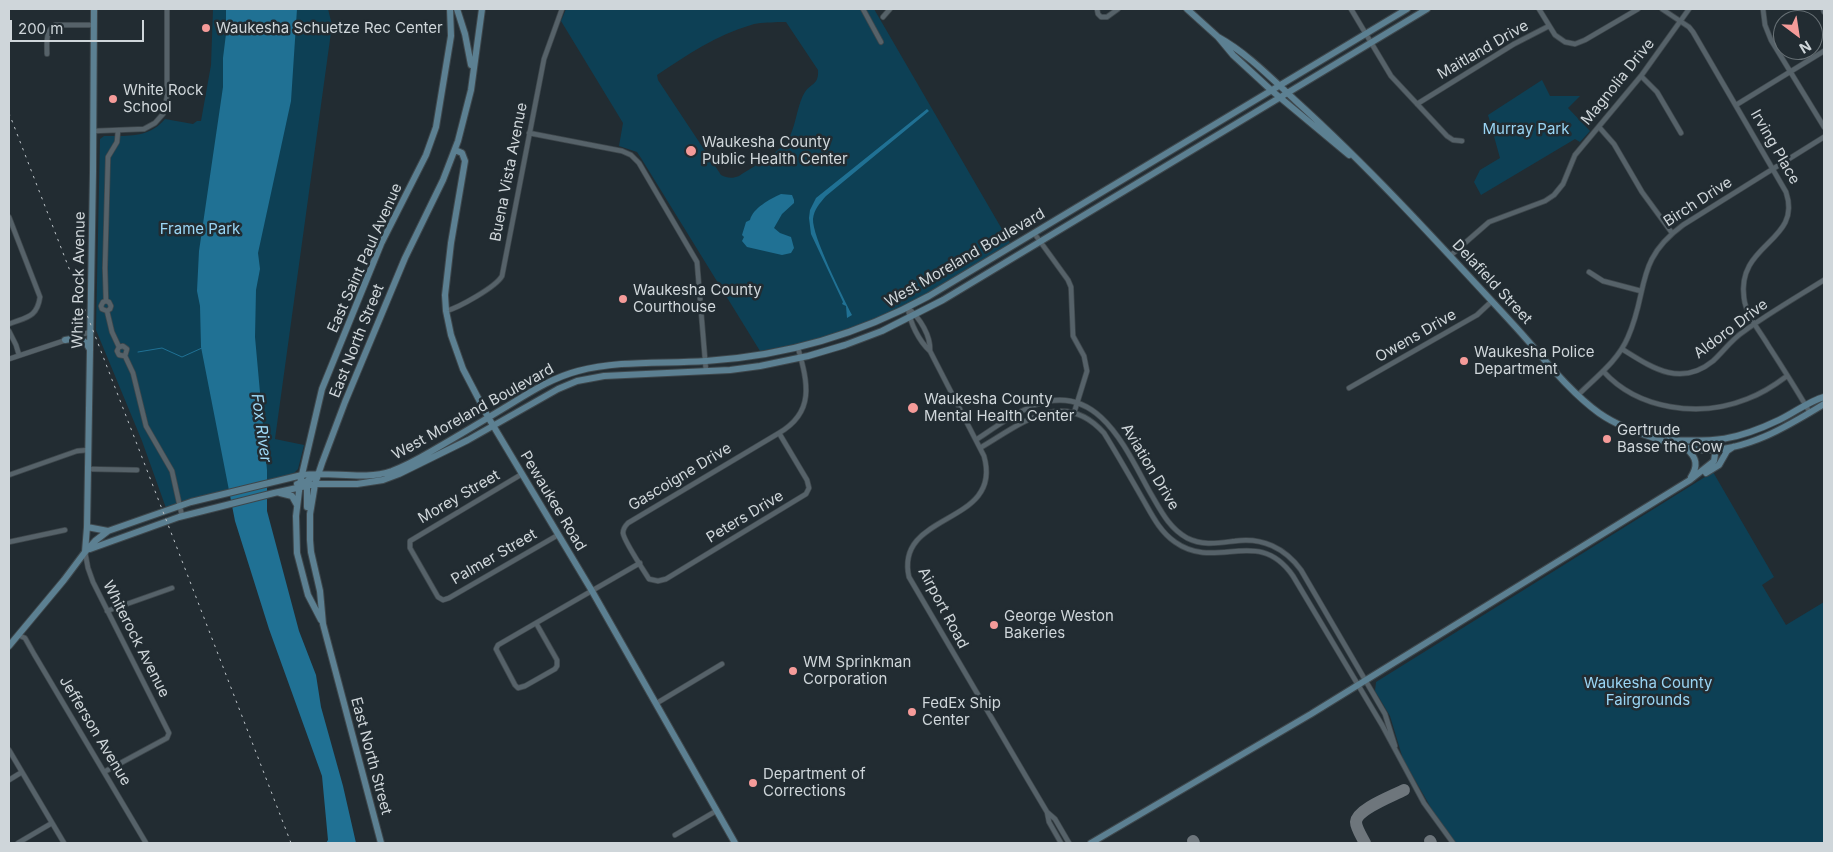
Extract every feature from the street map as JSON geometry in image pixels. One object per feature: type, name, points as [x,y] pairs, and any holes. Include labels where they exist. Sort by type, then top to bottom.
[{"type":"street","name":"White Rock Avenue","points":[[85,552],[94,131],[94,9]]},
{"type":"street","points":[[94,131],[136,131],[148,127],[160,118],[165,110],[167,98],[167,9]]},
{"type":"street","name":"East Saint Paul Avenue","points":[[303,482],[322,389],[381,244],[426,155],[439,117],[451,36],[450,9]]},
{"type":"street","name":"East North Street","points":[[457,9],[470,56],[472,76]]},
{"type":"street","name":"East North Street","points":[[380,840],[323,624],[320,592],[309,530],[311,506],[318,473],[346,402],[405,258],[443,180],[455,150],[471,90],[482,9]]},
{"type":"street","name":"Buena Vista Avenue","points":[[446,311],[497,283],[502,276],[544,59],[562,9]]},
{"type":"street","points":[[863,9],[881,42]]},
{"type":"street","points":[[883,17],[890,9]]},
{"type":"street","points":[[1098,9],[1098,14],[1101,17],[1107,17],[1114,10]]},
{"type":"street","name":"Delafield Street","points":[[1187,9],[1240,56],[1259,68],[1279,85],[1302,111],[1360,162],[1578,395],[1611,420],[1634,432],[1686,448],[1700,450],[1718,449],[1735,446],[1776,431],[1824,404]]},
{"type":"street","points":[[1351,9],[1391,76],[1447,136],[1462,142]]},
{"type":"street","name":"West Moreland Boulevard","points":[[272,488],[303,482],[318,473],[360,476],[386,473],[421,457],[518,399],[548,382],[567,374],[597,367],[705,362],[742,358],[798,348],[874,324],[908,308],[954,281],[1407,9]]},
{"type":"street","name":"West Moreland Boulevard","points":[[303,482],[315,484],[357,484],[383,480],[399,474],[494,426],[558,388],[571,384],[604,376],[743,368],[801,358],[878,333],[960,290],[1427,9]]},
{"type":"street","points":[[1539,9],[1549,26]]},
{"type":"street","name":"Maitland Drive","points":[[1417,104],[1514,44],[1549,26],[1560,40],[1578,43],[1638,9]]},
{"type":"street","name":"Irving Place","points":[[1662,9],[1693,32],[1786,192],[1789,211],[1782,230],[1754,256],[1746,273],[1743,289],[1747,310],[1810,413]]},
{"type":"street","name":"Magnolia Drive","points":[[1450,256],[1489,222],[1545,201],[1554,195],[1563,184],[1575,155],[1642,76],[1689,9]]},
{"type":"street","points":[[1763,9],[1768,34],[1824,127]]},
{"type":"street","points":[[47,54],[48,36],[51,27],[55,25],[94,25]]},
{"type":"street","points":[[1736,105],[1824,51]]},
{"type":"street","points":[[1334,52],[1339,61]]},
{"type":"street","name":"Delafield Street","points":[[1240,56],[1254,74],[1271,90],[1302,111]]},
{"type":"street","points":[[1254,74],[1259,68]]},
{"type":"street","points":[[1306,70],[1312,78]]},
{"type":"street","points":[[1642,76],[1657,92],[1681,133]]},
{"type":"street","points":[[1239,110],[1244,118]]},
{"type":"street","points":[[1218,122],[1223,131]]},
{"type":"street","points":[[1599,127],[1614,144],[1642,192],[1672,232]]},
{"type":"street","points":[[118,131],[117,142],[108,157],[105,258],[106,300],[101,306],[102,309],[107,311],[112,332],[119,347],[123,346],[127,349],[125,356],[134,373],[146,426],[172,471],[182,516]]},
{"type":"street","points":[[529,133],[622,152],[631,155],[639,163],[697,262],[706,371]]},
{"type":"street","name":"Birch Drive","points":[[1578,395],[1622,349],[1633,325],[1641,291],[1652,258],[1672,232],[1824,137]]},
{"type":"street","name":"Pewaukee Road","points":[[455,150],[462,154],[465,161],[451,243],[445,295],[450,335],[460,362],[488,417],[592,591],[735,843]]},
{"type":"street","points":[[1170,151],[1175,160]]},
{"type":"street","points":[[1123,180],[1129,188]]},
{"type":"street","points":[[1083,204],[1088,212]]},
{"type":"street","points":[[9,216],[40,297],[34,314],[9,324]]},
{"type":"street","points":[[1034,233],[1071,287],[1073,336],[1087,365],[1087,371],[1074,413]]},
{"type":"street","points":[[1589,272],[1603,281],[1641,291]]},
{"type":"street","name":"Aldoro Drive","points":[[1622,349],[1660,371],[1672,374],[1685,373],[1706,365],[1731,341],[1824,280]]},
{"type":"street","points":[[954,281],[960,290]]},
{"type":"street","name":"Owens Drive","points":[[1349,388],[1477,315],[1492,301]]},
{"type":"street","name":"Airport Road","points":[[908,308],[913,316],[924,346],[930,351],[984,456],[987,470],[982,492],[970,504],[918,537],[909,554],[908,571],[912,583],[1047,812],[1055,819],[1069,843]]},
{"type":"street","points":[[874,324],[878,333]]},
{"type":"street","points":[[9,331],[19,355]]},
{"type":"street","points":[[9,358],[90,332]]},
{"type":"street","points":[[65,340],[75,338],[83,340],[90,352]]},
{"type":"street","name":"Gascoigne Drive","points":[[640,563],[624,536],[624,528],[628,523],[779,433],[794,422],[800,414],[805,402],[806,383],[798,348]]},
{"type":"street","points":[[742,358],[743,368]]},
{"type":"street","points":[[1603,371],[1620,386],[1646,400],[1667,406],[1697,410],[1723,407],[1747,399],[1787,376]]},
{"type":"street","points":[[567,374],[571,384]]},
{"type":"street","name":"Delafield Street","points":[[1661,440],[1717,441],[1754,432],[1824,397]]},
{"type":"street","points":[[518,399],[523,408]]},
{"type":"street","name":"Aviation Drive","points":[[976,440],[1018,414],[1042,403],[1060,401],[1078,404],[1093,410],[1112,427],[1166,518],[1181,534],[1196,542],[1214,544],[1249,540],[1274,546],[1288,555],[1299,567],[1387,719],[1398,756]]},
{"type":"street","name":"Aviation Drive","points":[[980,448],[1031,417],[1047,412],[1063,411],[1074,413],[1092,422],[1104,433],[1162,530],[1176,542],[1198,552],[1213,554],[1252,550],[1274,557],[1292,574],[1433,817],[1453,843]]},
{"type":"street","points":[[1018,414],[1023,422]]},
{"type":"street","name":"Peters Drive","points":[[640,563],[651,580],[662,581],[806,494],[809,488],[807,480],[779,433]]},
{"type":"street","points":[[1715,467],[1720,458],[1717,441]]},
{"type":"street","points":[[1690,480],[1700,477],[1715,467],[1721,462],[1727,451],[1735,446]]},
{"type":"street","points":[[1686,448],[1692,453],[1696,462],[1696,469],[1690,480]]},
{"type":"street","points":[[1091,843],[1358,686],[1690,480],[1714,461],[1718,449]]},
{"type":"street","points":[[9,475],[77,451],[88,450]]},
{"type":"street","points":[[88,469],[137,470]]},
{"type":"street","name":"Morey Street","points":[[443,600],[438,597],[410,548],[409,542],[415,536],[522,474]]},
{"type":"street","points":[[1132,481],[1141,476]]},
{"type":"street","points":[[85,552],[102,543],[182,516],[209,509],[229,499],[303,482],[307,551],[314,564]]},
{"type":"street","name":"East North Street","points":[[303,482],[297,505],[297,553],[302,577],[312,605],[323,624]]},
{"type":"street","points":[[9,646],[85,552],[95,541],[108,532],[179,506],[229,499],[272,488],[292,496],[297,505]]},
{"type":"street","points":[[1146,504],[1154,499]]},
{"type":"street","points":[[138,521],[140,530]]},
{"type":"street","points":[[87,527],[108,532]]},
{"type":"street","points":[[9,542],[65,530]]},
{"type":"street","name":"Palmer Street","points":[[443,600],[558,535]]},
{"type":"street","points":[[1213,554],[1214,544]]},
{"type":"street","points":[[1274,546],[1274,557]]},
{"type":"street","name":"Whiterock Avenue","points":[[85,552],[93,582],[169,735],[167,738],[104,772]]},
{"type":"street","points":[[536,624],[557,660],[557,666],[525,686],[518,688],[496,649],[498,645],[640,563]]},
{"type":"street","points":[[107,611],[172,588]]},
{"type":"street","name":"Jefferson Avenue","points":[[18,634],[25,638],[146,843]]},
{"type":"street","points":[[1331,640],[1339,636]]},
{"type":"street","points":[[656,703],[722,664]]},
{"type":"street","points":[[9,750],[64,843]]},
{"type":"street","points":[[9,780],[22,772]]},
{"type":"street","points":[[675,835],[716,811]]},
{"type":"street","name":"Airport Road","points":[[1047,812],[1049,822],[1061,843]]},
{"type":"street","points":[[18,843],[52,823]]},
{"type":"green space","name":"Frame Park","points":[[213,9],[328,9],[332,25],[275,439],[304,445],[298,469],[293,474],[166,508],[142,441],[96,330],[100,139],[104,136],[130,136],[145,133],[152,130],[165,119],[193,124],[201,121],[211,65]]},
{"type":"green space","points":[[566,9],[874,9],[1010,243],[927,294],[874,320],[818,339],[760,351],[637,152],[619,146],[623,123],[561,21]],"holes":[[[786,22],[818,70],[817,78],[803,96],[790,136],[781,148],[739,176],[732,178],[723,176],[658,80],[657,75],[702,46],[738,29],[754,24]]]},
{"type":"green space","name":"Murray Park","points":[[1542,80],[1550,96],[1580,96],[1568,108],[1590,131],[1580,142],[1575,139],[1481,195],[1474,182],[1480,170],[1500,158],[1488,115]]},
{"type":"green space","name":"Waukesha County Fairgrounds","points":[[1713,472],[1774,577],[1762,585],[1786,625],[1824,602],[1824,843],[1456,843],[1434,813],[1403,759],[1390,716],[1375,691],[1376,682]]},
{"type":"water","name":"Fox River","points":[[226,9],[297,9],[291,101],[258,253],[260,269],[256,290],[255,337],[267,470],[267,511],[299,631],[316,675],[321,707],[343,786],[356,843],[326,843],[328,840],[322,776],[269,629],[235,521],[201,347],[200,306],[197,291],[199,251],[223,87]]},
{"type":"water","points":[[927,109],[929,111],[826,196],[815,212],[813,219],[817,239],[852,315],[847,318],[846,306],[842,304],[843,302],[811,234],[810,210],[816,198]]},
{"type":"water","points":[[781,194],[792,195],[794,203],[782,214],[774,228],[780,233],[791,237],[794,248],[791,253],[782,255],[747,247],[742,241],[746,222],[750,220],[762,204]]},
{"type":"waterway","points":[[138,352],[162,348],[182,357],[202,348]]},
{"type":"taxiway","points":[[1365,843],[1356,824],[1358,817],[1362,812],[1384,799],[1404,790]]},
{"type":"railway","points":[[9,113],[291,843]]},
{"type":"place","name":"Waukesha Schuetze Rec Center","points":[[206,28]]},
{"type":"place","name":"White Rock School","points":[[113,99]]},
{"type":"place","name":"Waukesha County Public Health Center","points":[[691,151]]},
{"type":"place","name":"Waukesha County Courthouse","points":[[623,299]]},
{"type":"place","name":"Waukesha Police Department","points":[[1464,361]]},
{"type":"place","name":"Waukesha County Mental Health Center","points":[[913,408]]},
{"type":"place","name":"Gertrude Basse the Cow","points":[[1607,439]]},
{"type":"place","name":"George Weston Bakeries","points":[[994,625]]},
{"type":"place","name":"WM Sprinkman Corporation","points":[[793,671]]},
{"type":"place","name":"FedEx Ship Center","points":[[912,712]]},
{"type":"place","name":"Department of Corrections","points":[[753,783]]}]
